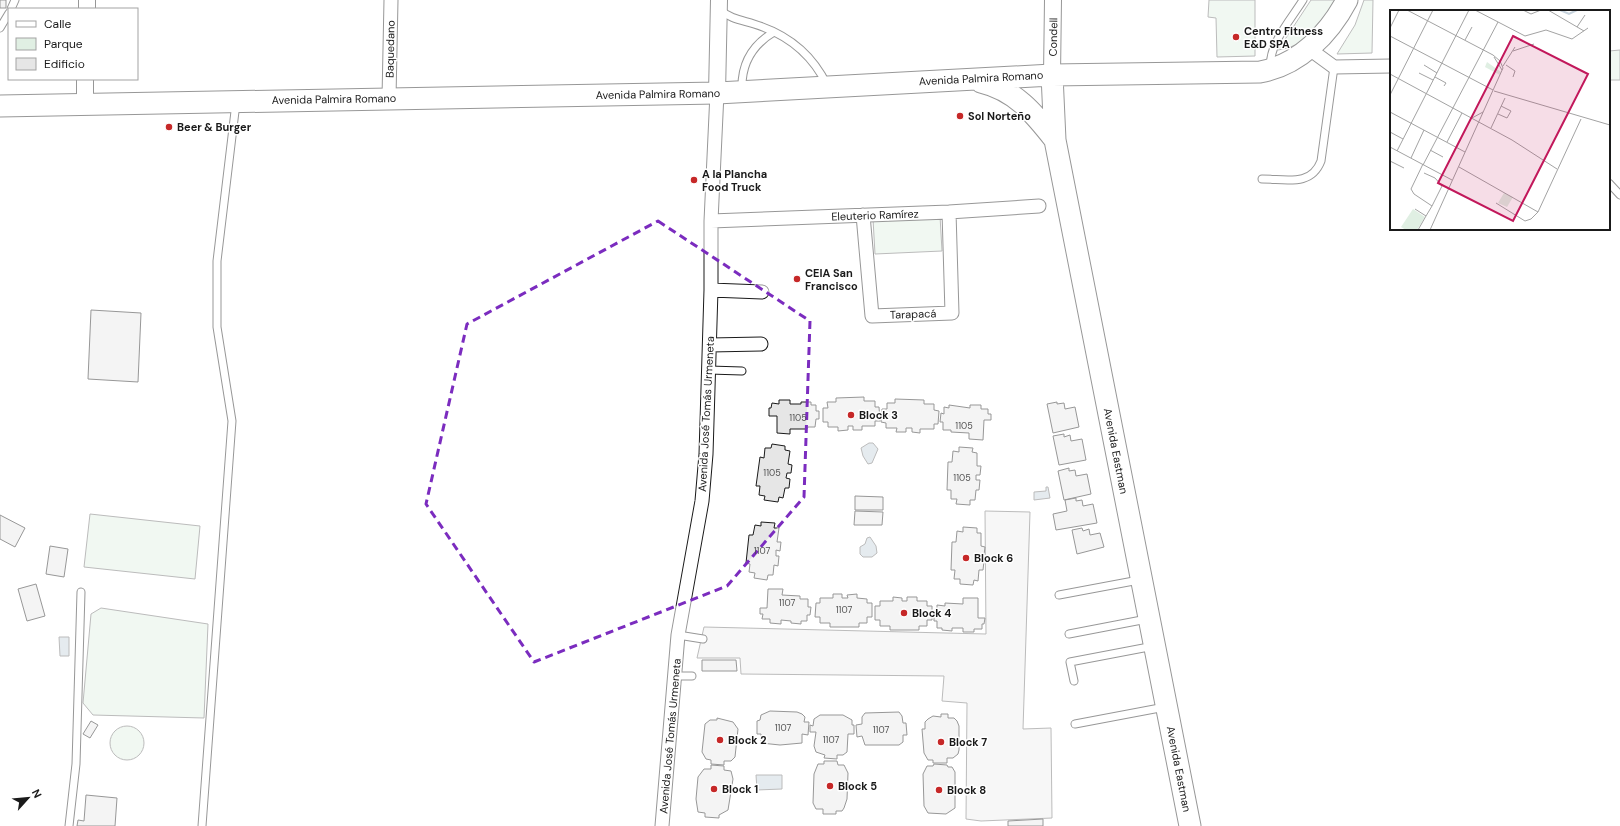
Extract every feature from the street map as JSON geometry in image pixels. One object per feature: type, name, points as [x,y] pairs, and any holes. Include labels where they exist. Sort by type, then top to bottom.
[{"type":"main road","name":"Avenida Palmira Romano","points":[[0,106],[85,103],[717,93],[1052,74],[1248,73],[1272,70],[1292,61],[1308,48],[1333,23],[1347,0]]},
{"type":"main road","name":"Avenida Eastman","points":[[1052,74],[1055,140],[1190,826]]},
{"type":"main road","points":[[962,80],[990,84],[1014,96],[1035,115],[1055,140]]},
{"type":"street","name":"Baquedano","points":[[389,98],[391,0]]},
{"type":"street","name":"Condell","points":[[1052,74],[1053,0]]},
{"type":"street","name":"Avenida José Tomás Urmeneta","points":[[662,826],[678,635],[702,501],[710,345],[711,221],[717,93],[718,4]]},
{"type":"street","points":[[1308,48],[1334,67],[1390,66]]},
{"type":"street","points":[[85,103],[86,80]]},
{"type":"street","name":"Eleuterio Ramírez","points":[[711,221],[949,212],[1039,206]]},
{"type":"street","name":"Tarapacá","points":[[863,215],[872,316],[952,313],[949,212]]},
{"type":"street","points":[[711,290],[762,292]]},
{"type":"street","points":[[710,345],[761,344]]},
{"type":"lane","points":[[1272,70],[1271,58],[1274,45],[1303,0]]},
{"type":"lane","points":[[718,4],[735,19],[774,32],[789,40],[816,65],[828,87]]},
{"type":"lane","points":[[0,28],[8,15]]},
{"type":"lane","points":[[742,92],[743,70],[747,59],[758,43],[774,32]]},
{"type":"lane","points":[[1262,179],[1306,180],[1317,171],[1321,161],[1334,67]]},
{"type":"lane","points":[[202,826],[232,421],[217,327],[217,261],[236,101]]},
{"type":"lane","points":[[1610,184],[1620,195]]},
{"type":"lane","points":[[709,370],[742,371]]},
{"type":"lane","points":[[1059,595],[1141,579]]},
{"type":"lane","points":[[69,826],[76,764],[81,592]]},
{"type":"lane","points":[[1069,634],[1149,618]]},
{"type":"lane","points":[[678,635],[703,639]]},
{"type":"lane","points":[[1074,681],[1070,662],[1155,646]]},
{"type":"lane","points":[[674,676],[692,676]]},
{"type":"lane","points":[[1075,724],[1166,707]]},
{"type":"highlighted area","points":[[658,221],[810,321],[804,497],[727,586],[534,662],[426,504],[467,324]]},
{"type":"green space","name":"Centro Fitness E&D SPA","points":[[1209,0],[1255,0],[1255,56],[1217,57],[1216,18],[1208,17]]},
{"type":"green space","points":[[1311,0],[1338,0],[1320,25],[1307,38],[1289,47],[1278,50]]},
{"type":"green space","points":[[1364,0],[1373,0],[1372,53],[1337,54],[1355,25]]},
{"type":"green space","points":[[1620,50],[1620,80],[1610,80],[1610,51]]},
{"type":"green space","points":[[940,216],[942,251],[875,254],[873,219]]},
{"type":"green space","points":[[90,514],[200,526],[195,579],[84,567]]},
{"type":"green space","points":[[101,608],[208,624],[204,718],[93,715],[83,703],[91,614]]},
{"type":"green space","points":[[124,726],[130,726],[134,727],[141,733],[144,743],[143,750],[137,757],[130,760],[124,760],[120,759],[113,753],[110,746],[110,740],[111,736],[117,729]]},
{"type":"shaded area","points":[[869,443],[873,443],[878,449],[872,463],[868,464],[863,456],[861,448]]},
{"type":"shaded area","points":[[1046,487],[1048,487],[1050,498],[1034,500],[1034,492],[1046,491]]},
{"type":"shaded area","points":[[985,511],[1030,512],[1023,729],[1051,728],[1052,818],[981,821],[966,819],[967,703],[942,701],[944,676],[741,674],[740,658],[697,658],[704,627],[986,634]]},
{"type":"shaded area","points":[[870,537],[876,546],[877,553],[872,557],[863,557],[860,554],[860,547],[865,544],[867,538]]},
{"type":"shaded area","points":[[59,637],[69,637],[69,656],[60,656]]},
{"type":"shaded area","points":[[756,775],[782,775],[782,789],[757,790]]},
{"type":"building","points":[[0,0],[6,0],[6,8],[0,8]]},
{"type":"building","points":[[91,310],[141,313],[138,382],[88,379]]},
{"type":"building","name":"Block 3","points":[[864,397],[864,401],[875,401],[875,407],[879,407],[880,421],[875,421],[875,426],[862,426],[862,430],[853,430],[853,426],[848,426],[848,430],[838,431],[838,427],[828,427],[828,422],[823,422],[823,408],[828,408],[827,402],[836,402],[836,398]]},
{"type":"building","points":[[895,399],[924,400],[924,404],[934,404],[934,410],[939,411],[938,424],[934,424],[934,429],[920,429],[920,433],[912,432],[912,428],[906,428],[906,432],[896,432],[897,428],[886,428],[886,423],[881,422],[882,409],[887,409],[887,403],[895,403]]},
{"type":"building","points":[[779,400],[790,400],[790,404],[811,402],[811,405],[816,405],[816,411],[819,411],[819,419],[816,419],[815,427],[808,427],[807,429],[790,429],[790,434],[777,433],[777,416],[769,416],[769,408],[771,408],[772,403],[779,404]]},
{"type":"building","points":[[1057,402],[1057,404],[1064,403],[1065,409],[1075,407],[1079,427],[1053,433],[1047,404]]},
{"type":"building","points":[[949,405],[970,408],[970,405],[981,405],[981,409],[988,409],[988,414],[991,414],[991,420],[984,420],[983,440],[969,439],[969,433],[943,430],[943,422],[940,422],[941,413],[944,414],[944,407],[949,408]]},
{"type":"building","points":[[1064,434],[1064,437],[1070,435],[1071,441],[1082,439],[1086,460],[1059,465],[1053,436]]},
{"type":"building","points":[[772,444],[785,446],[785,450],[790,451],[788,464],[792,465],[791,473],[787,473],[786,478],[790,479],[789,488],[785,488],[783,498],[779,497],[778,502],[764,500],[765,496],[759,495],[760,486],[756,486],[760,457],[764,458],[765,448],[771,448]]},
{"type":"building","points":[[959,447],[973,448],[972,452],[977,453],[977,466],[981,466],[980,475],[976,475],[976,480],[980,480],[979,490],[976,490],[975,500],[970,500],[970,505],[956,504],[957,499],[951,499],[951,490],[947,490],[948,462],[952,462],[953,451],[959,452]]},
{"type":"building","points":[[1069,468],[1069,471],[1075,470],[1076,476],[1087,474],[1091,494],[1064,500],[1058,471]]},
{"type":"building","points":[[855,496],[883,497],[883,510],[855,510]]},
{"type":"building","points":[[1076,498],[1076,501],[1082,500],[1083,506],[1093,504],[1097,523],[1056,530],[1053,514],[1067,511],[1065,500]]},
{"type":"building","points":[[855,511],[883,512],[882,525],[854,525]]},
{"type":"building","points":[[0,515],[25,528],[15,547],[0,539]]},
{"type":"building","points":[[761,522],[775,523],[774,528],[779,528],[777,542],[781,542],[780,551],[776,550],[776,556],[779,556],[778,566],[774,565],[773,575],[768,575],[767,580],[754,578],[755,573],[749,572],[750,564],[746,563],[749,535],[753,535],[755,525],[761,526]]},
{"type":"building","name":"Block 6","points":[[963,527],[977,528],[977,533],[981,533],[981,546],[985,547],[984,555],[980,555],[980,561],[984,561],[983,570],[979,570],[978,581],[974,580],[973,585],[960,584],[960,579],[954,579],[955,570],[951,570],[952,542],[956,542],[957,531],[963,532]]},
{"type":"building","points":[[1082,528],[1083,531],[1089,529],[1090,535],[1100,533],[1104,547],[1077,554],[1072,530]]},
{"type":"building","points":[[50,546],[68,549],[64,577],[46,574]]},
{"type":"building","points":[[36,584],[45,616],[27,621],[18,589]]},
{"type":"building","points":[[768,589],[783,589],[782,595],[800,596],[800,599],[808,599],[808,607],[811,607],[810,615],[807,615],[807,621],[801,621],[801,624],[781,620],[781,624],[770,623],[770,619],[762,619],[763,614],[760,614],[760,608],[767,608]]},
{"type":"building","points":[[833,594],[842,594],[842,598],[848,598],[847,595],[857,594],[857,598],[867,599],[867,603],[872,603],[872,617],[867,617],[867,623],[859,623],[859,627],[830,627],[830,623],[820,623],[820,617],[815,617],[816,603],[820,603],[820,598],[833,598]]},
{"type":"building","name":"Block 4","points":[[893,597],[902,598],[902,601],[907,601],[907,597],[917,597],[917,601],[927,601],[927,606],[932,606],[932,620],[927,620],[927,626],[919,626],[919,630],[890,630],[890,626],[880,626],[880,620],[875,620],[875,606],[880,606],[880,601],[893,601]]},
{"type":"building","points":[[963,598],[978,598],[978,618],[985,618],[984,624],[982,624],[982,629],[974,629],[974,632],[963,632],[963,628],[952,628],[952,631],[937,628],[937,621],[934,621],[934,613],[937,613],[937,605],[945,606],[945,603],[963,604]]},
{"type":"building","points":[[702,660],[736,660],[737,671],[702,671]]},
{"type":"building","points":[[770,711],[797,712],[805,717],[804,722],[809,722],[808,735],[802,734],[802,743],[780,745],[761,743],[761,734],[757,734],[757,721],[760,720],[761,715]]},
{"type":"building","points":[[899,712],[902,716],[903,723],[906,723],[907,735],[903,735],[903,742],[899,745],[865,745],[862,736],[857,737],[856,725],[862,724],[862,717],[865,713]]},
{"type":"building","name":"Block 7","points":[[941,714],[948,714],[948,718],[954,718],[957,721],[959,726],[959,750],[958,754],[953,758],[947,758],[947,763],[933,763],[933,760],[928,760],[924,753],[922,729],[925,729],[925,722],[928,719],[933,716],[941,717]]},
{"type":"building","points":[[820,715],[843,715],[852,720],[852,725],[854,725],[854,734],[848,734],[847,752],[843,755],[837,755],[837,759],[824,758],[825,755],[816,752],[814,746],[816,732],[810,732],[810,725],[813,726],[814,719]]},
{"type":"building","name":"Block 2","points":[[717,718],[733,722],[738,729],[735,757],[731,761],[724,761],[724,765],[711,764],[711,760],[706,759],[702,752],[705,724],[710,720],[717,720]]},
{"type":"building","points":[[91,721],[98,725],[90,738],[83,734]]},
{"type":"building","name":"Block 5","points":[[824,761],[837,761],[838,765],[844,765],[848,773],[847,799],[842,811],[836,811],[836,814],[823,814],[823,809],[816,809],[813,803],[814,774],[818,764],[824,764]]},
{"type":"building","name":"Block 8","points":[[934,764],[947,765],[948,767],[952,767],[955,772],[955,808],[946,814],[928,813],[924,806],[923,774],[927,766],[933,766]]},
{"type":"building","name":"Block 1","points":[[711,765],[724,766],[724,770],[731,771],[733,779],[728,810],[719,815],[719,818],[705,817],[705,813],[698,812],[696,799],[698,777],[704,769],[711,769]]},
{"type":"building","points":[[86,795],[117,798],[115,826],[77,826],[78,820],[84,821]]},
{"type":"building","points":[[1043,819],[1043,826],[1008,826],[1008,821]]},
{"type":"place","name":"Centro Fitness E&D SPA","points":[[1236,37]]},
{"type":"place","name":"Sol Norteño","points":[[960,116]]},
{"type":"place","name":"Beer & Burger","points":[[169,127]]},
{"type":"place","name":"A la Plancha Food Truck","points":[[694,180]]},
{"type":"place","name":"CEIA San Francisco","points":[[797,279]]},
{"type":"place","name":"Block 3","points":[[851,415]]},
{"type":"place","name":"Block 6","points":[[966,558]]},
{"type":"place","name":"Block 4","points":[[904,613]]},
{"type":"place","name":"Block 2","points":[[720,740]]},
{"type":"place","name":"Block 7","points":[[941,742]]},
{"type":"place","name":"Block 5","points":[[830,786]]},
{"type":"place","name":"Block 1","points":[[714,789]]},
{"type":"place","name":"Block 8","points":[[939,790]]}]
